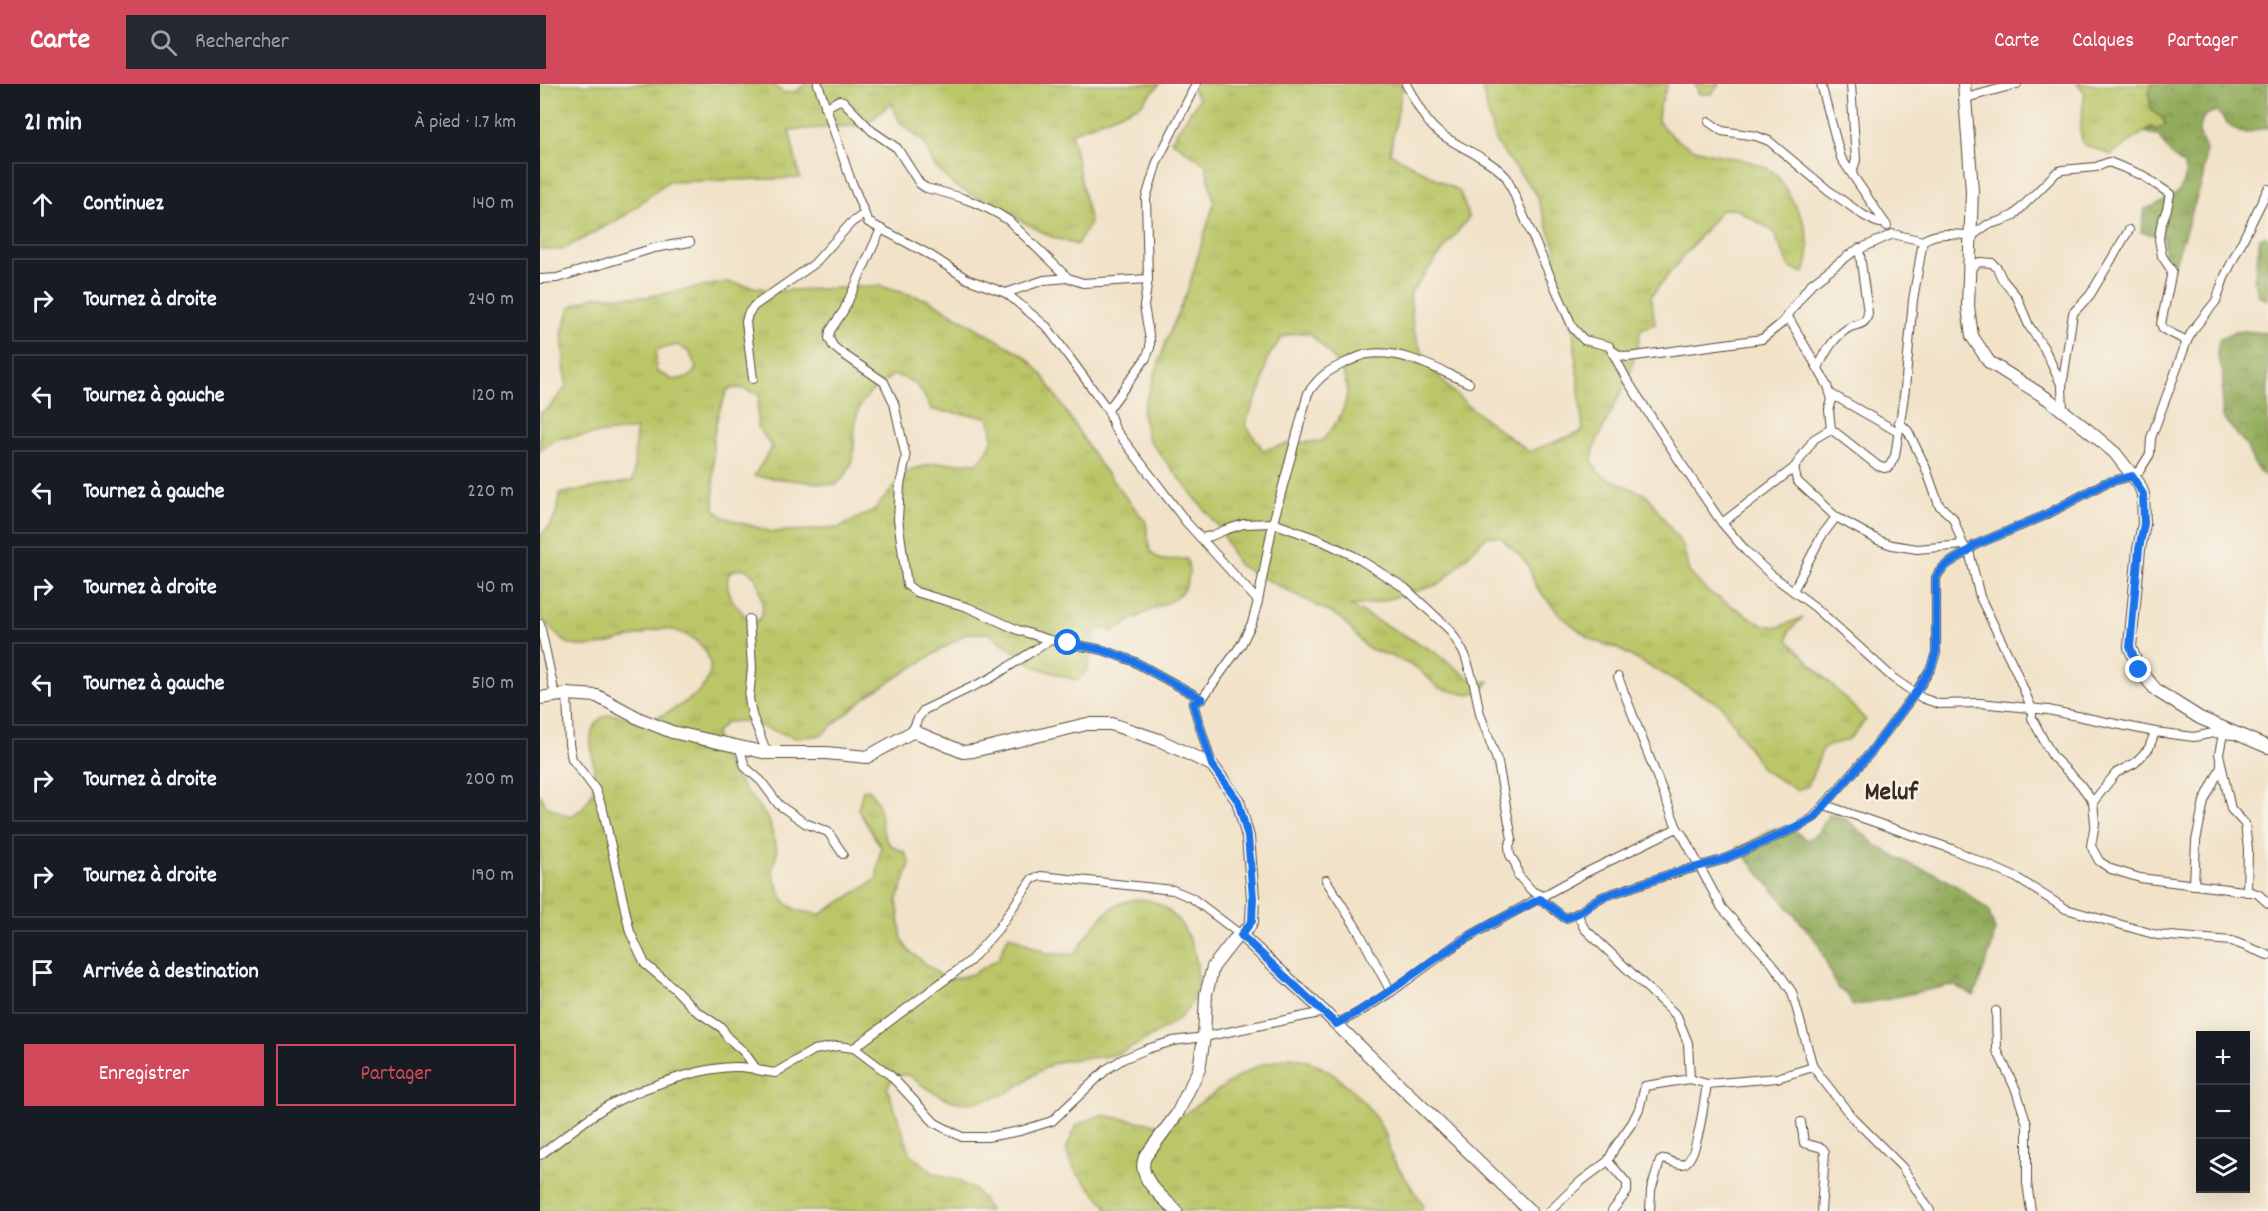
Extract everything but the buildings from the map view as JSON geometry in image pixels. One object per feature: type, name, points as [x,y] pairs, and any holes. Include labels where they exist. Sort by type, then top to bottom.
[{"type":"street","points":[[818,84],[868,222],[930,255],[967,279],[1006,292],[1047,327],[1108,410],[1114,429],[1187,523],[1258,601]]},
{"type":"street","points":[[1108,410],[1146,358],[1150,348],[1144,306],[1148,279],[1145,208],[1147,189],[1157,162],[1196,84]]},
{"type":"street","points":[[1406,84],[1425,118],[1436,130],[1498,167],[1507,178],[1573,328],[1584,340],[1609,346],[1618,355],[1628,357],[1762,339],[1782,323],[1811,284],[1859,248],[1893,234],[1923,241]]},
{"type":"street","points":[[1821,84],[1841,158],[1893,234]]},
{"type":"street","points":[[1851,84],[1856,160],[1852,173]]},
{"type":"street","points":[[1964,84],[1972,191],[1968,308],[1970,329],[1978,348],[1989,362],[2011,374],[2063,410],[2115,453],[2143,494],[2144,524],[2139,549],[2130,647],[2139,670],[2151,686],[2200,718],[2268,747]]},
{"type":"street","points":[[1966,98],[2017,84]]},
{"type":"street","points":[[825,108],[838,100],[843,101],[872,131],[897,148],[926,188],[970,200],[997,213],[1008,220],[1068,278]]},
{"type":"street","points":[[1709,122],[1722,131],[1756,136],[1769,141],[1828,190],[1863,215],[1886,225]]},
{"type":"street","points":[[1787,315],[1831,394],[1829,416],[1831,429],[1878,466],[1889,467],[1893,462],[1908,368],[1913,300],[1923,241],[1929,237],[1952,234],[1972,236],[1987,225],[2009,219],[2048,180],[2062,170],[2096,167],[2109,162],[2142,175],[2169,194],[2159,239],[2162,256],[2172,272],[2162,324],[2163,329],[2187,341]]},
{"type":"street","points":[[1794,468],[1797,481],[1836,517],[1892,546],[1917,549],[1966,548],[1975,545],[2044,516],[2105,483],[2132,476],[2140,470],[2150,454],[2151,438],[2187,341],[2192,331],[2216,301],[2224,278],[2268,189]]},
{"type":"street","points":[[753,379],[746,322],[748,314],[754,306],[814,264],[851,223],[864,214]]},
{"type":"street","points":[[881,230],[844,310],[830,331],[829,338],[840,352],[884,382],[894,403],[906,458],[900,485],[898,519],[907,585],[916,592],[967,607],[1018,630],[1050,640],[1103,650],[1133,661],[1202,699]]},
{"type":"street","points":[[2063,410],[2062,387],[2073,314],[2090,295],[2129,230]]},
{"type":"street","points":[[540,279],[557,278],[654,248],[690,242]]},
{"type":"street","points":[[1818,368],[1829,347],[1846,330],[1863,324],[1867,319],[1859,248]]},
{"type":"street","points":[[1970,268],[1980,262],[1992,263],[1997,268],[2017,297],[2029,326],[2044,348],[2062,387]]},
{"type":"street","points":[[1006,292],[1031,282],[1068,278],[1083,283],[1148,279]]},
{"type":"street","points":[[1609,346],[1627,380],[1722,523],[1746,551],[1770,574],[1815,607],[1893,678],[1922,698],[1938,704],[1980,703],[2048,710],[2155,732],[2194,737],[2214,733],[2244,736]]},
{"type":"street","points":[[1176,1211],[1146,1179],[1142,1163],[1189,1093],[1199,1069],[1209,977],[1217,960],[1252,921],[1253,898],[1248,837],[1238,801],[1212,765],[1193,704],[1202,699],[1244,639],[1252,623],[1273,523],[1304,405],[1308,393],[1319,377],[1365,354],[1381,353],[1416,361],[1469,383]]},
{"type":"street","points":[[1831,394],[1898,432]]},
{"type":"street","points":[[1899,422],[1908,431],[1925,466],[1939,505],[1953,518],[1966,548],[1980,597],[2016,669],[2032,709],[2032,718],[2049,753],[2080,784],[2093,802],[2095,823],[2091,846],[2099,861],[2123,874],[2258,894],[2268,903]]},
{"type":"street","points":[[1722,523],[1794,468],[1814,439],[1831,429]]},
{"type":"street","points":[[1793,591],[1821,537],[1836,517]]},
{"type":"street","points":[[1202,537],[1244,524],[1273,523],[1320,540],[1385,574],[1406,588],[1450,630],[1465,655],[1480,714],[1498,762],[1512,839],[1509,855],[1523,883],[1565,918],[1578,915],[1592,902],[1602,897],[1722,860],[1814,818],[1871,752],[1931,668],[1936,652],[1936,578],[1940,568],[1966,548]]},
{"type":"street","points":[[750,620],[752,668],[749,698],[757,730],[767,753]]},
{"type":"street","points":[[540,624],[561,695],[572,759],[595,789],[603,810],[630,932],[645,964],[675,989],[695,1010],[722,1028],[757,1070]]},
{"type":"street","points":[[540,698],[561,695],[597,696],[664,729],[740,749],[767,753],[826,753],[867,757],[912,732],[924,710],[991,678],[1050,640]]},
{"type":"street","points":[[1618,677],[1677,828],[1722,908],[1772,963],[1792,992],[1813,1067],[1851,1116],[1902,1167],[1930,1211]]},
{"type":"street","points":[[912,732],[963,752],[1087,724],[1111,724],[1159,740],[1212,765]]},
{"type":"street","points":[[2093,802],[2116,773],[2135,763],[2149,748],[2155,732]]},
{"type":"street","points":[[2223,734],[2219,754],[2231,809],[2245,824],[2248,849],[2247,892]]},
{"type":"street","points":[[740,749],[746,767],[761,781],[779,805],[805,823],[828,832],[843,854]]},
{"type":"street","points":[[2194,885],[2196,842],[2204,801],[2221,766]]},
{"type":"street","points":[[1825,805],[1952,849],[2017,878],[2067,909],[2157,934],[2232,940],[2268,955]]},
{"type":"street","points":[[1336,1024],[1391,992],[1461,941],[1583,874],[1677,828]]},
{"type":"street","points":[[854,1048],[969,961],[998,929],[1032,879],[1041,876],[1173,890],[1192,897],[1241,935],[1530,1211]]},
{"type":"street","points":[[1326,880],[1359,932],[1391,992]]},
{"type":"street","points":[[1578,915],[1584,928],[1677,1016],[1688,1043],[1690,1078]]},
{"type":"street","points":[[1996,1011],[1997,1050],[2016,1090],[2026,1124],[2027,1183],[2031,1211]]},
{"type":"street","points":[[540,1155],[611,1105],[691,1073],[746,1066],[775,1073],[805,1054],[828,1046],[854,1048],[890,1075],[930,1119],[956,1135],[969,1138],[1020,1131],[1052,1121],[1107,1069],[1123,1059],[1173,1041],[1204,1037],[1324,1012]]},
{"type":"street","points":[[1551,1211],[1580,1182],[1608,1161],[1632,1123],[1645,1086],[1690,1078],[1707,1084],[1777,1078],[1813,1067]]},
{"type":"street","points":[[1650,1211],[1651,1190],[1660,1161],[1665,1159],[1681,1165],[1686,1163],[1694,1153],[1707,1084]]},
{"type":"street","points":[[1801,1122],[1804,1143],[1822,1148],[1825,1152],[1821,1211]]},
{"type":"street","points":[[1608,1161],[1627,1183],[1627,1192],[1612,1211]]},
{"type":"green space","points":[[540,84],[772,84],[784,93],[797,91],[805,84],[1160,84],[1140,105],[1071,133],[1090,223],[1077,245],[1050,236],[953,185],[934,165],[923,141],[901,124],[891,103],[866,125],[789,130],[800,178],[667,182],[626,215],[562,250],[540,249]]},
{"type":"green space","points":[[1188,84],[1403,84],[1390,153],[1460,192],[1469,217],[1410,293],[1414,330],[1421,350],[1445,384],[1529,452],[1583,431],[1573,328],[1551,273],[1556,249],[1535,192],[1495,142],[1481,84],[1668,84],[1659,108],[1658,121],[1671,135],[1698,150],[1758,164],[1776,175],[1787,190],[1805,225],[1809,249],[1804,273],[1790,268],[1773,231],[1736,209],[1722,209],[1651,296],[1655,324],[1641,329],[1631,371],[1595,445],[1592,460],[1598,472],[1609,479],[1647,495],[1683,546],[1689,572],[1707,591],[1763,625],[1779,627],[1803,617],[1789,631],[1788,640],[1866,720],[1849,739],[1823,748],[1808,786],[1796,790],[1762,769],[1721,705],[1616,648],[1592,640],[1562,617],[1536,587],[1527,563],[1500,537],[1487,536],[1440,584],[1375,603],[1350,606],[1433,651],[1476,683],[1489,681],[1481,691],[1468,695],[1439,688],[1417,668],[1367,648],[1341,618],[1238,565],[1220,529],[1148,439],[1142,412],[1167,339],[1188,289],[1214,203],[1206,165],[1171,140],[1199,99]],"holes":[[[1296,333],[1309,333],[1342,372],[1347,397],[1343,410],[1322,441],[1291,443],[1263,450],[1245,424],[1262,386],[1267,359],[1282,337]]]},
{"type":"green space","points":[[1695,84],[1719,84],[1712,94],[1699,94]]},
{"type":"green space","points":[[2077,84],[2152,84],[2149,91],[2151,110],[2163,119],[2166,125],[2156,130],[2151,127],[2111,155],[2083,144],[2080,130],[2085,92]]},
{"type":"green space","points":[[2152,84],[2268,84],[2268,128],[2244,133],[2232,127],[2217,112],[2203,117],[2199,133],[2206,150],[2203,178],[2175,263],[2164,256],[2164,237],[2141,232],[2145,209],[2175,195],[2180,190],[2185,176],[2185,166],[2172,156],[2159,136],[2144,132],[2151,127],[2156,130],[2166,125],[2163,119],[2151,110],[2149,90]]},
{"type":"green space","points":[[2268,237],[2268,300],[2259,296],[2254,281],[2260,238]]},
{"type":"green space","points":[[727,282],[776,291],[880,286],[929,300],[1025,356],[1042,374],[1100,465],[1146,522],[1150,551],[1161,560],[1187,559],[1189,572],[1187,582],[1176,596],[1133,619],[1115,632],[1102,628],[1092,635],[1095,642],[1087,670],[1077,681],[1036,667],[989,633],[967,633],[867,696],[821,735],[796,738],[744,721],[726,722],[715,734],[728,768],[769,820],[777,852],[772,870],[786,903],[798,911],[821,914],[876,880],[881,847],[858,810],[863,790],[869,789],[877,802],[886,838],[890,844],[905,852],[910,864],[897,901],[902,940],[908,950],[947,980],[973,974],[998,959],[1009,935],[1049,954],[1075,954],[1102,917],[1124,902],[1145,900],[1163,907],[1178,920],[1189,939],[1196,960],[1197,982],[1192,1002],[1174,1022],[1127,1050],[1106,1056],[1065,1060],[1041,1070],[1008,1092],[993,1098],[966,1103],[944,1098],[909,1076],[895,1076],[887,1087],[911,1155],[935,1174],[959,1181],[973,1189],[982,1198],[989,1211],[540,1211],[540,794],[546,806],[570,817],[585,805],[592,793],[595,779],[591,741],[593,730],[599,720],[610,715],[648,720],[663,715],[680,706],[701,689],[710,673],[710,662],[704,649],[694,639],[674,630],[656,630],[608,644],[581,646],[564,641],[541,618],[540,536],[554,517],[559,494],[633,481],[636,429],[555,439],[540,451],[540,413],[549,408],[566,387],[562,334],[570,307],[595,296],[646,297]],"holes":[[[678,345],[690,353],[696,368],[690,377],[673,380],[656,371],[656,350]],[[894,375],[914,383],[932,410],[988,417],[992,431],[990,447],[977,463],[934,463],[909,470],[874,510],[839,528],[772,532],[723,517],[714,508],[713,439],[718,414],[728,389],[741,388],[759,395],[757,426],[772,447],[754,476],[836,485],[850,467],[860,405],[873,390]],[[744,568],[755,577],[763,608],[760,619],[756,622],[744,614],[729,593],[728,578],[731,571]]]},
{"type":"green space","points":[[2235,332],[2268,333],[2268,475],[2263,475],[2255,466],[2246,445],[2222,417],[2223,373],[2217,354],[2219,340]]},
{"type":"green space","points":[[1829,814],[1846,819],[1878,847],[1911,865],[1934,873],[1960,888],[1988,910],[1995,930],[1992,946],[1974,996],[1956,986],[1947,986],[1853,1006],[1847,994],[1837,988],[1818,943],[1737,847],[1742,847],[1772,829],[1789,827],[1807,840],[1819,832]]},
{"type":"green space","points":[[1291,1057],[1305,1060],[1332,1074],[1366,1105],[1385,1134],[1394,1161],[1423,1204],[1421,1211],[1107,1211],[1106,1205],[1070,1162],[1066,1149],[1077,1125],[1101,1115],[1167,1126],[1236,1078],[1260,1065]]},
{"type":"district","name":"Meluf","points":[[1891,790]]},
{"type":"route","points":[[1068,643],[1103,650],[1133,661],[1202,699],[1193,704],[1195,714],[1212,765],[1238,801],[1248,837],[1253,898],[1252,921],[1241,935],[1336,1024],[1391,992],[1461,941],[1540,899],[1565,918],[1578,915],[1592,902],[1602,897],[1722,860],[1814,818],[1871,752],[1931,668],[1936,652],[1934,613],[1937,603],[1936,578],[1940,568],[1975,545],[2044,516],[2105,483],[2132,476],[2139,484],[2143,494],[2144,524],[2139,549],[2130,647],[2139,670]]}]
